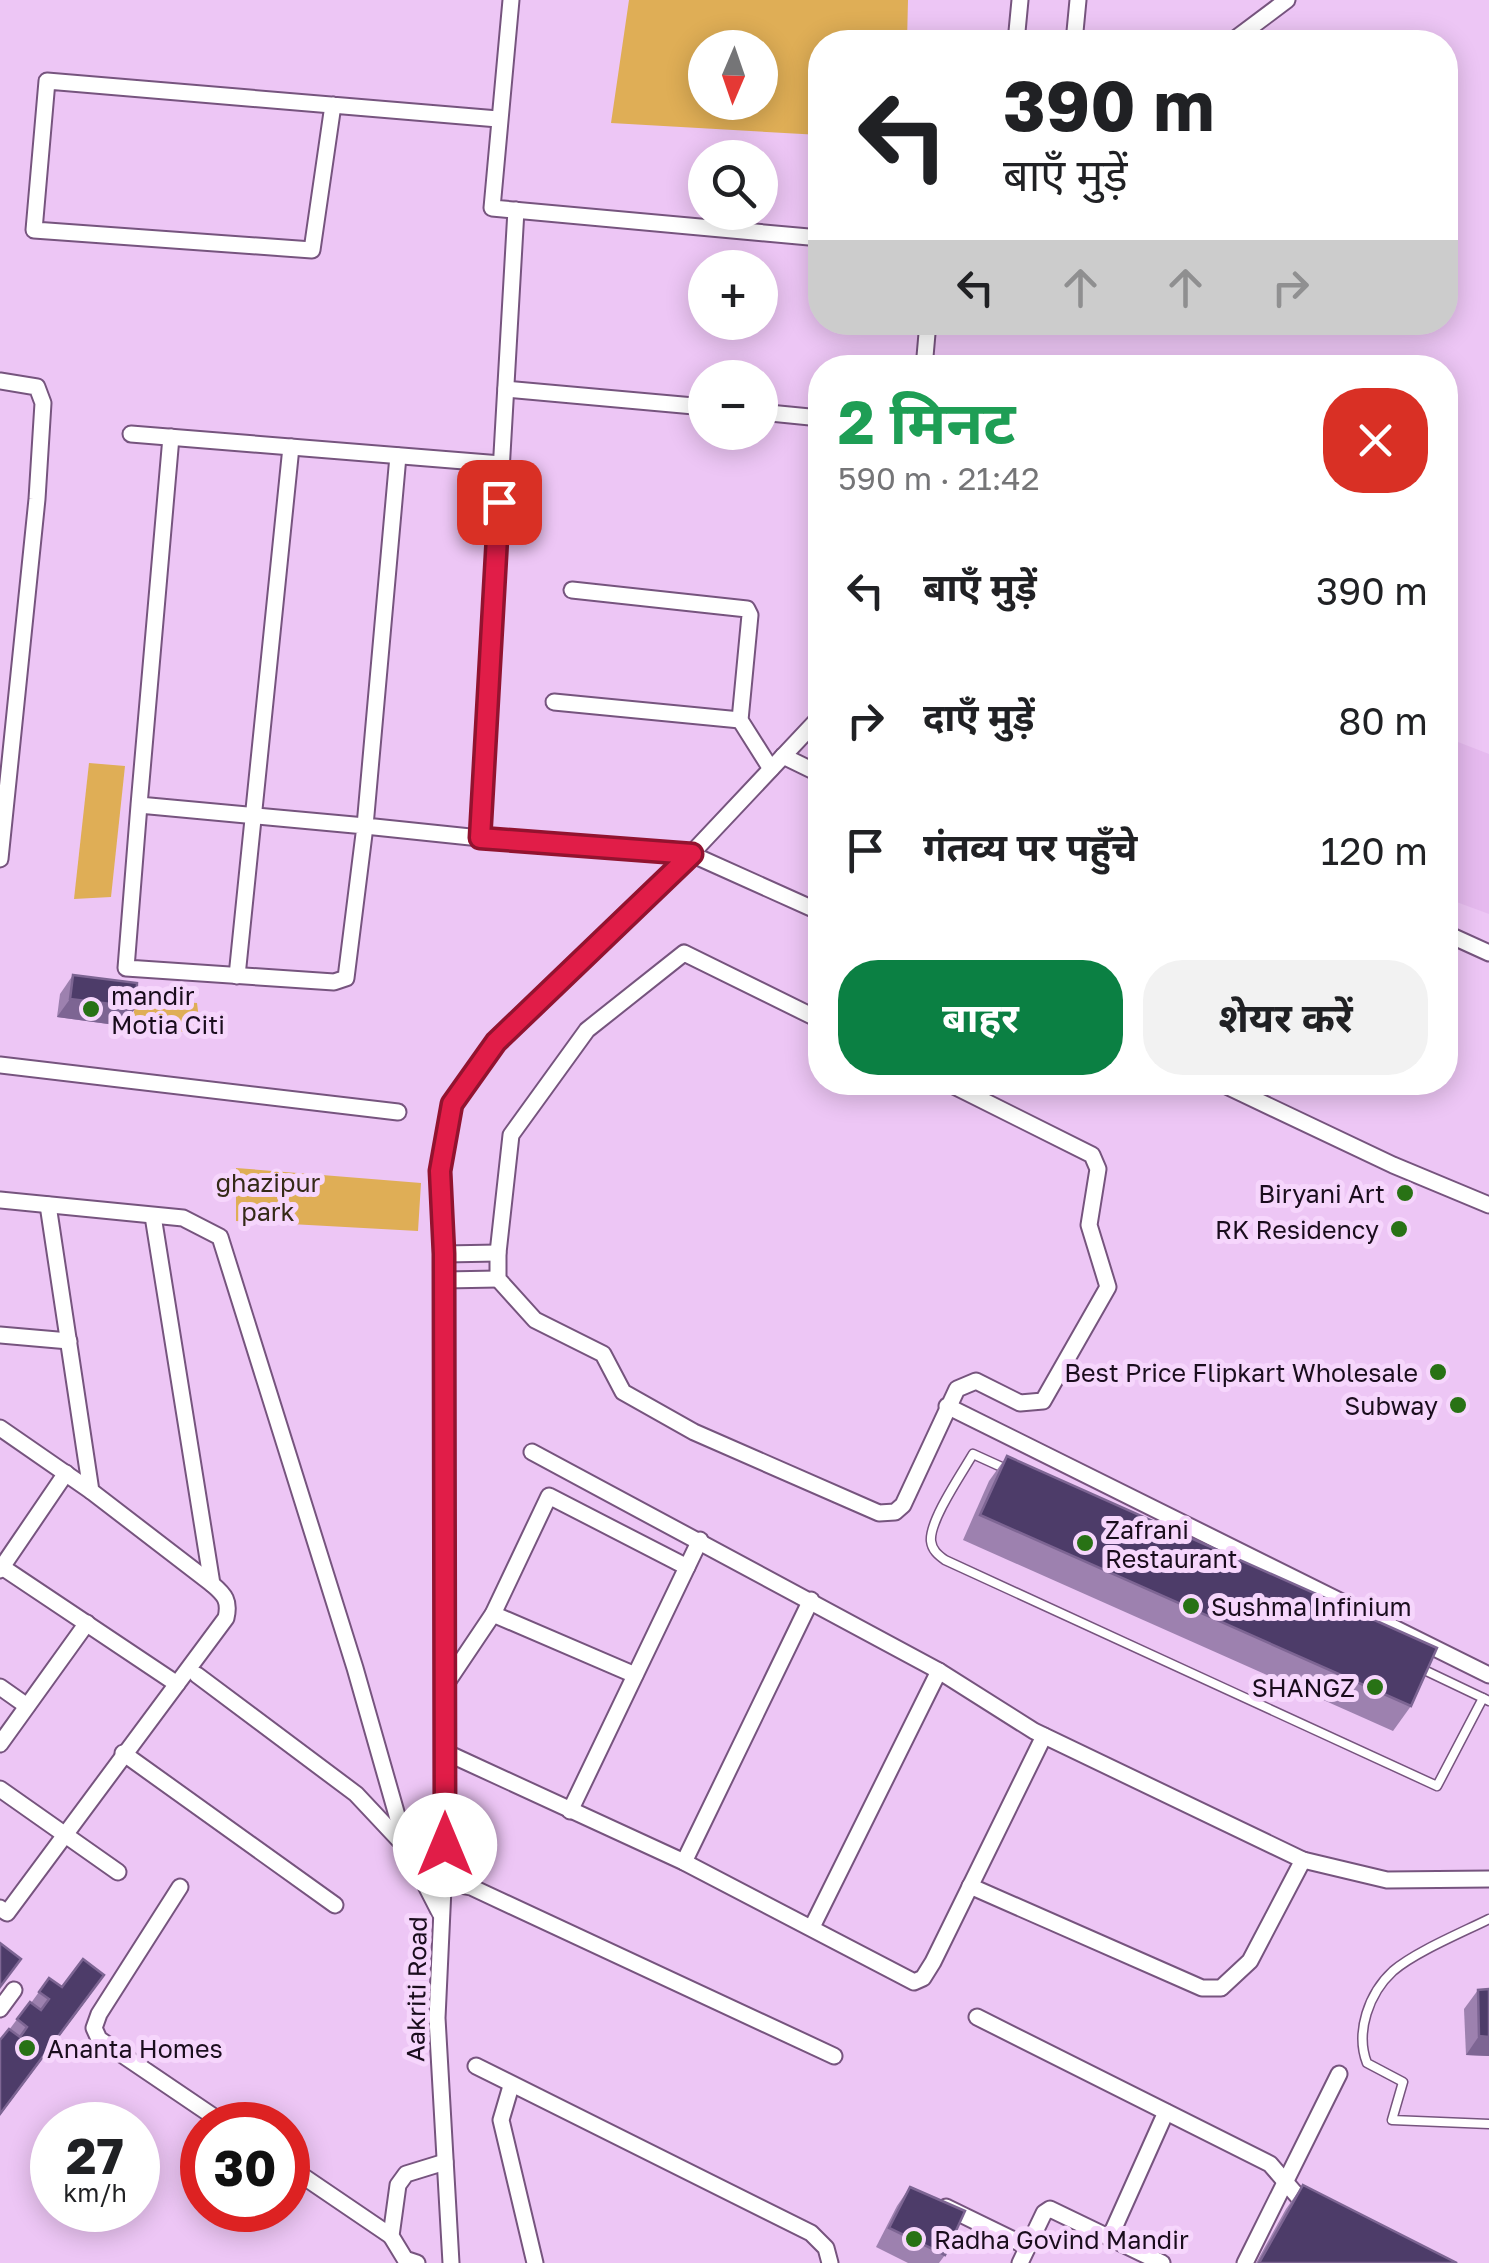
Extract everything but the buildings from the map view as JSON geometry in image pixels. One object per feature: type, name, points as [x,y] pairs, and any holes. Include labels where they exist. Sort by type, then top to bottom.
[{"type":"street","points":[[511,0],[492,208],[808,237]]},
{"type":"street","points":[[1017,30],[1020,0]]},
{"type":"street","points":[[1075,30],[1078,0]]},
{"type":"street","points":[[1247,30],[1287,0]]},
{"type":"street","points":[[333,105],[312,250],[34,230],[47,81],[333,105],[498,119]]},
{"type":"street","points":[[480,838],[516,210]]},
{"type":"street","points":[[0,381],[37,387],[43,403],[37,499],[0,860]]},
{"type":"street","points":[[506,389],[688,405]]},
{"type":"street","points":[[778,414],[808,417]]},
{"type":"street","points":[[131,434],[502,464]]},
{"type":"street","points":[[172,437],[126,968],[334,982],[346,978],[365,826],[398,456]]},
{"type":"street","points":[[237,976],[291,447]]},
{"type":"street","points":[[572,590],[747,608],[750,615],[740,720],[771,769]]},
{"type":"street","points":[[554,702],[740,720]]},
{"type":"street","name":"Aakriti Road","points":[[451,2263],[437,2018],[446,1684],[444,1254],[440,1171],[452,1104],[496,1042],[692,854],[808,729]]},
{"type":"street","points":[[784,756],[808,768]]},
{"type":"street","points":[[139,805],[692,854],[808,907]]},
{"type":"street","points":[[1458,939],[1489,954]]},
{"type":"street","points":[[808,1014],[684,952],[587,1030],[511,1134],[498,1279],[535,1320],[603,1354],[623,1392],[694,1432],[869,1511],[887,1514],[903,1506],[957,1389],[976,1381],[1020,1403],[1042,1401],[1108,1287],[1089,1225],[1098,1169],[1092,1155],[972,1095]]},
{"type":"street","points":[[0,1065],[398,1112]]},
{"type":"street","points":[[1245,1095],[1393,1165],[1489,1205]]},
{"type":"street","points":[[0,1200],[183,1218],[220,1237],[355,1668],[406,1847],[442,1917]]},
{"type":"street","points":[[48,1205],[92,1491]]},
{"type":"street","points":[[153,1216],[212,1584]]},
{"type":"street","points":[[444,1254],[498,1253]]},
{"type":"street","points":[[444,1280],[498,1279]]},
{"type":"street","points":[[0,1334],[69,1341]]},
{"type":"street","points":[[947,1406],[1409,1642],[1489,1675]]},
{"type":"street","points":[[0,1428],[92,1491],[212,1584],[226,1596],[228,1606],[226,1618],[7,1913],[0,1908]]},
{"type":"street","points":[[532,1452],[811,1600],[939,1671],[1044,1736],[1303,1860],[1387,1880],[1489,1878]]},
{"type":"street","points":[[66,1473],[1,1568],[177,1684]]},
{"type":"street","points":[[446,1684],[492,1614],[549,1496],[687,1567]]},
{"type":"street","points":[[570,1811],[700,1540]]},
{"type":"street","points":[[684,1862],[811,1600]]},
{"type":"street","points":[[492,1614],[635,1675]]},
{"type":"street","points":[[0,1744],[87,1624]]},
{"type":"street","points":[[812,1927],[939,1671]]},
{"type":"street","points":[[197,1676],[356,1794],[406,1847]]},
{"type":"street","points":[[0,1687],[27,1706]]},
{"type":"street","points":[[445,1752],[684,1862],[914,1982],[923,1978],[1044,1736]]},
{"type":"street","points":[[123,1753],[335,1905]]},
{"type":"street","points":[[0,1789],[118,1872]]},
{"type":"street","points":[[970,1886],[1202,1988],[1221,1988],[1250,1961],[1303,1860]]},
{"type":"street","points":[[443,1882],[472,1887],[834,2056]]},
{"type":"street","points":[[180,1887],[94,2028],[99,2039],[192,2102]]},
{"type":"street","points":[[0,2009],[14,1990]]},
{"type":"street","points":[[977,2017],[1270,2164],[1300,2199],[1332,2214]]},
{"type":"street","points":[[476,2066],[811,2233],[826,2248],[830,2263]]},
{"type":"street","points":[[1245,2263],[1339,2074]]},
{"type":"street","points":[[510,2086],[502,2120],[534,2258],[554,2263]]},
{"type":"street","points":[[1110,2237],[1166,2112]]},
{"type":"street","points":[[391,2236],[398,2185],[406,2174],[445,2162]]},
{"type":"street","points":[[310,2181],[391,2236],[406,2258],[418,2263]]},
{"type":"street","points":[[928,2198],[1028,2247]]},
{"type":"street","points":[[1020,2263],[1044,2213],[1050,2210],[1162,2263]]},
{"type":"lane","points":[[1008,1471],[972,1454],[932,1528],[935,1552],[980,1578],[1437,1786],[1486,1700],[1418,1667]]},
{"type":"lane","points":[[1489,1918],[1394,1971],[1378,1992],[1360,2035],[1366,2062],[1403,2082],[1392,2120],[1489,2124]]},
{"type":"shaded area","points":[[1458,742],[1489,754],[1489,914],[1458,903]]},
{"type":"green space","points":[[629,0],[908,0],[907,30],[808,30],[808,134],[611,123]]},
{"type":"green space","points":[[89,763],[125,766],[111,897],[74,899]]},
{"type":"green space","points":[[135,999],[197,1003],[201,1034],[133,1026]]},
{"type":"green space","name":"ghazipur park","points":[[236,1168],[421,1183],[418,1231],[236,1221]]},
{"type":"place","name":"mandir Motia Citi","points":[[91,1009]]},
{"type":"place","name":"Biryani Art","points":[[1405,1193]]},
{"type":"place","name":"RK Residency","points":[[1399,1229]]},
{"type":"place","name":"Best Price Flipkart Wholesale","points":[[1438,1372]]},
{"type":"place","name":"Subway","points":[[1458,1405]]},
{"type":"place","name":"Zafrani Restaurant","points":[[1085,1543]]},
{"type":"place","name":"Sushma Infinium","points":[[1191,1606]]},
{"type":"place","name":"SHANGZ","points":[[1375,1687]]},
{"type":"place","name":"Ananta Homes","points":[[27,2048]]},
{"type":"place","name":"Radha Govind Mandir","points":[[914,2239]]},
{"type":"route","points":[[445,1845],[444,1254],[440,1171],[452,1104],[496,1042],[692,854],[480,838],[499,502]]}]
